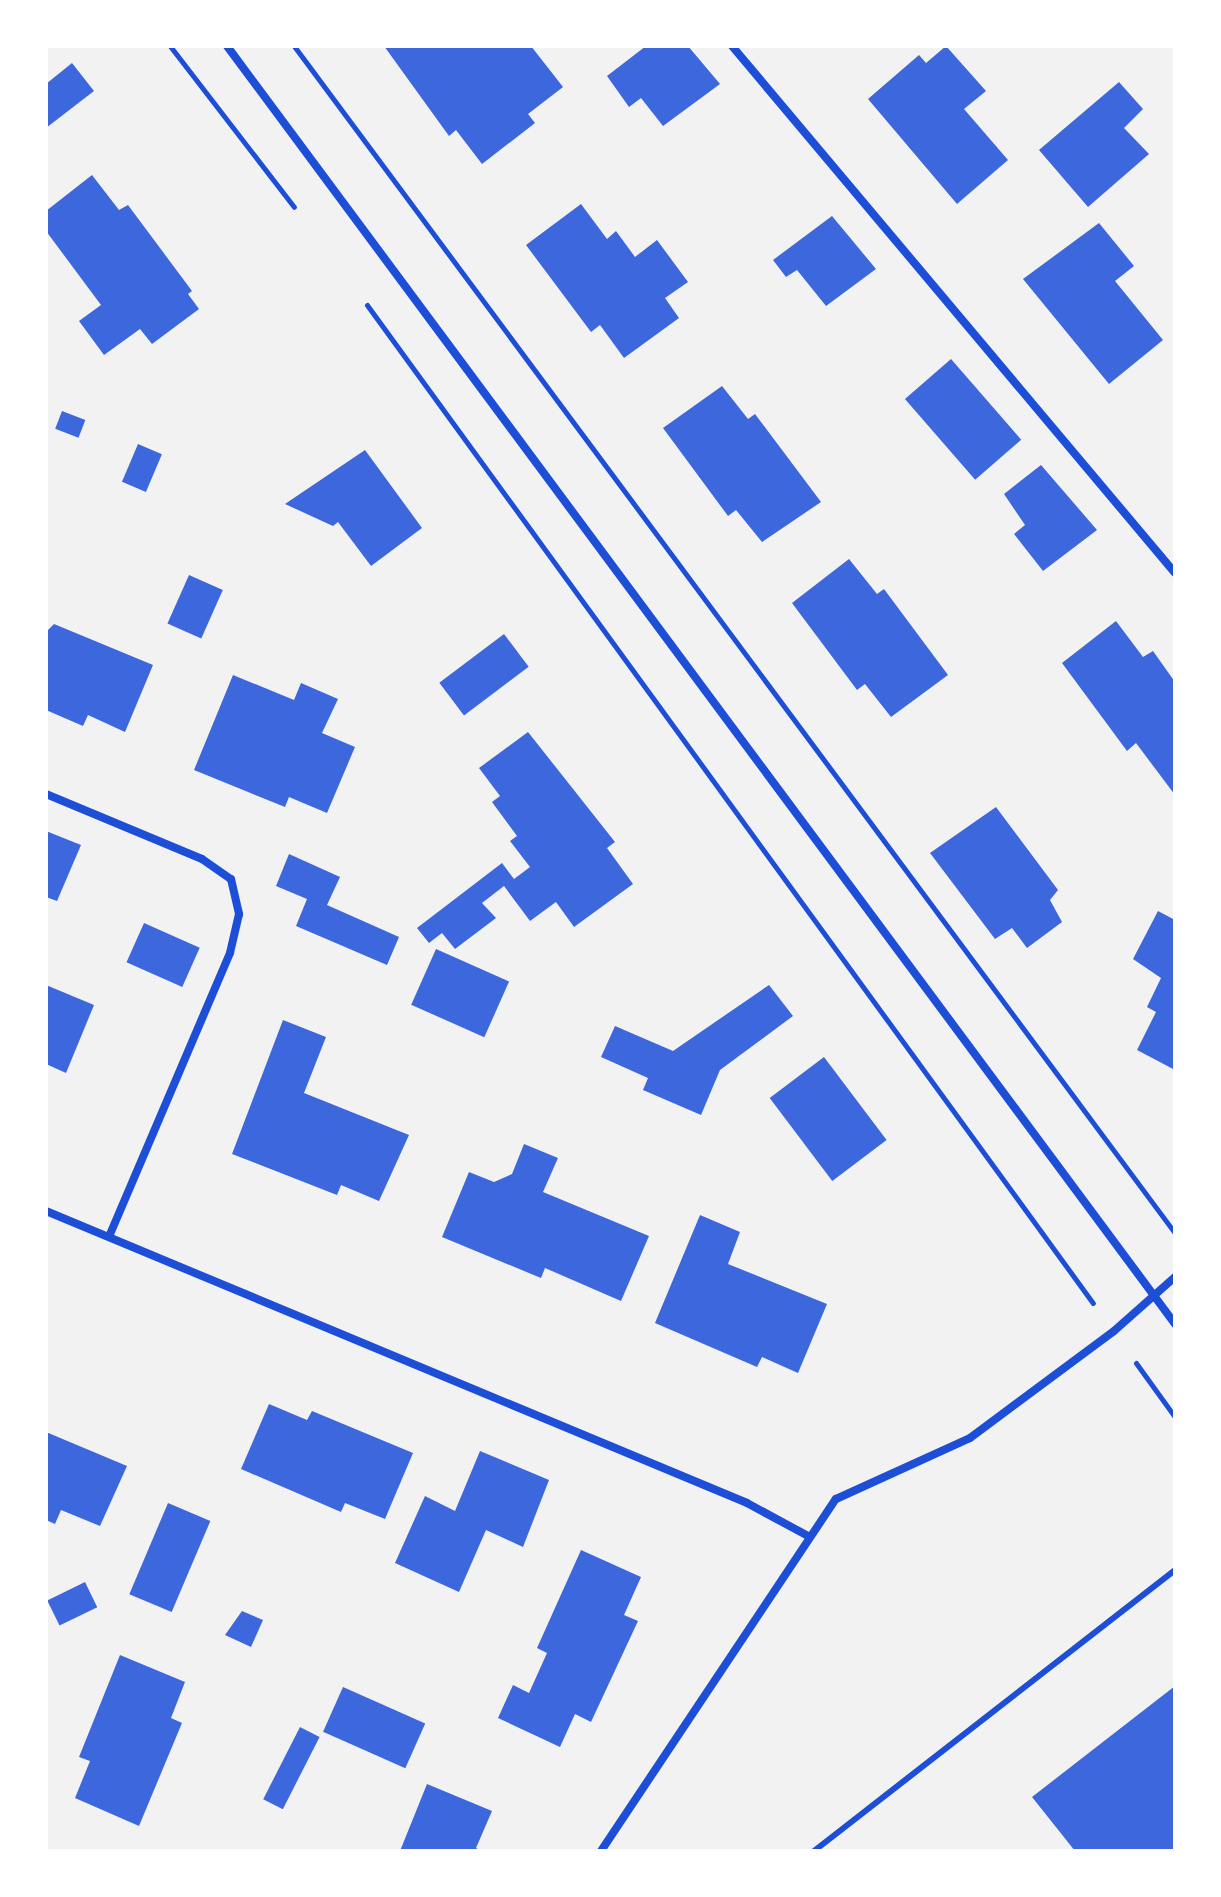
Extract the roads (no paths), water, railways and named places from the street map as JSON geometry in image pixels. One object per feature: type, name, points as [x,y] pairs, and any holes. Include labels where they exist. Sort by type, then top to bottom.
[{"type":"street","points":[[227,46],[1175,1324]]},
{"type":"street","points":[[732,46],[1175,573]]},
{"type":"street","points":[[46,794],[202,859],[231,879],[239,914],[230,953],[109,1236]]},
{"type":"street","points":[[46,1211],[747,1503],[808,1536]]},
{"type":"street","points":[[601,1851],[808,1536],[836,1499],[970,1438],[1114,1331],[1175,1277]]},
{"type":"lane","points":[[814,1851],[1175,1570]]}]
